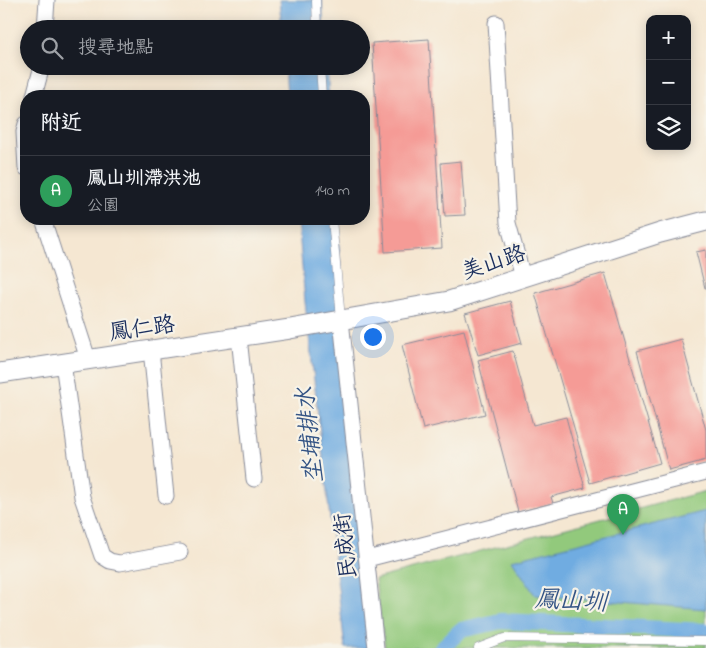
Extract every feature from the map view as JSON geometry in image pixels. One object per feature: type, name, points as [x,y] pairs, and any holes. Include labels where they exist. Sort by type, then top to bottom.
[{"type":"street","points":[[46,20],[47,0]]},
{"type":"street","points":[[496,23],[508,223],[522,277]]},
{"type":"street","points":[[36,90],[40,75]]},
{"type":"street","name":"美山路","points":[[290,329],[449,301],[660,233],[706,221]]},
{"type":"street","points":[[45,225],[88,359]]},
{"type":"street","name":"民成街","points":[[338,321],[376,648]]},
{"type":"street","name":"鳳仁路","points":[[0,373],[290,329]]},
{"type":"street","points":[[239,337],[254,480]]},
{"type":"street","points":[[151,350],[166,496]]},
{"type":"street","points":[[62,363],[82,497],[102,556],[110,561],[120,563],[180,552]]},
{"type":"street","points":[[366,559],[706,472]]},
{"type":"lane","points":[[316,0],[317,20]]},
{"type":"lane","points":[[321,75],[322,90]]},
{"type":"lane","points":[[332,225],[338,321]]},
{"type":"lane","points":[[478,648],[504,638],[706,641]]},
{"type":"green space","points":[[706,491],[706,648],[385,648],[375,579]]},
{"type":"water","points":[[279,0],[322,0],[323,20],[281,20]]},
{"type":"water","points":[[286,75],[328,75],[329,90],[287,90]]},
{"type":"water","points":[[299,225],[337,225],[346,350],[377,648],[345,648],[305,302]]},
{"type":"water","points":[[706,511],[706,609],[535,595],[512,560]]},
{"type":"building","points":[[429,39],[442,248],[385,252],[372,43]]},
{"type":"building","points":[[461,161],[465,215],[445,216],[441,163]]},
{"type":"building","points":[[706,250],[706,288],[705,288],[696,252]]},
{"type":"building","points":[[605,273],[660,463],[590,483],[535,293]]},
{"type":"building","points":[[510,301],[522,343],[478,355],[465,313]]},
{"type":"building","points":[[464,330],[485,414],[423,429],[402,345]]},
{"type":"building","points":[[681,339],[706,430],[706,460],[669,470],[637,351]]},
{"type":"building","points":[[513,351],[533,425],[566,417],[585,488],[551,497],[553,503],[518,512],[478,360]]},
{"type":"waterway","name":"鳳山圳","points":[[442,648],[461,630],[501,621],[706,631]]},
{"type":"place","name":"鳳山圳滯洪池","points":[[623,535]]},
{"type":"water label","name":"坔埔排水","points":[[309,435]]}]
